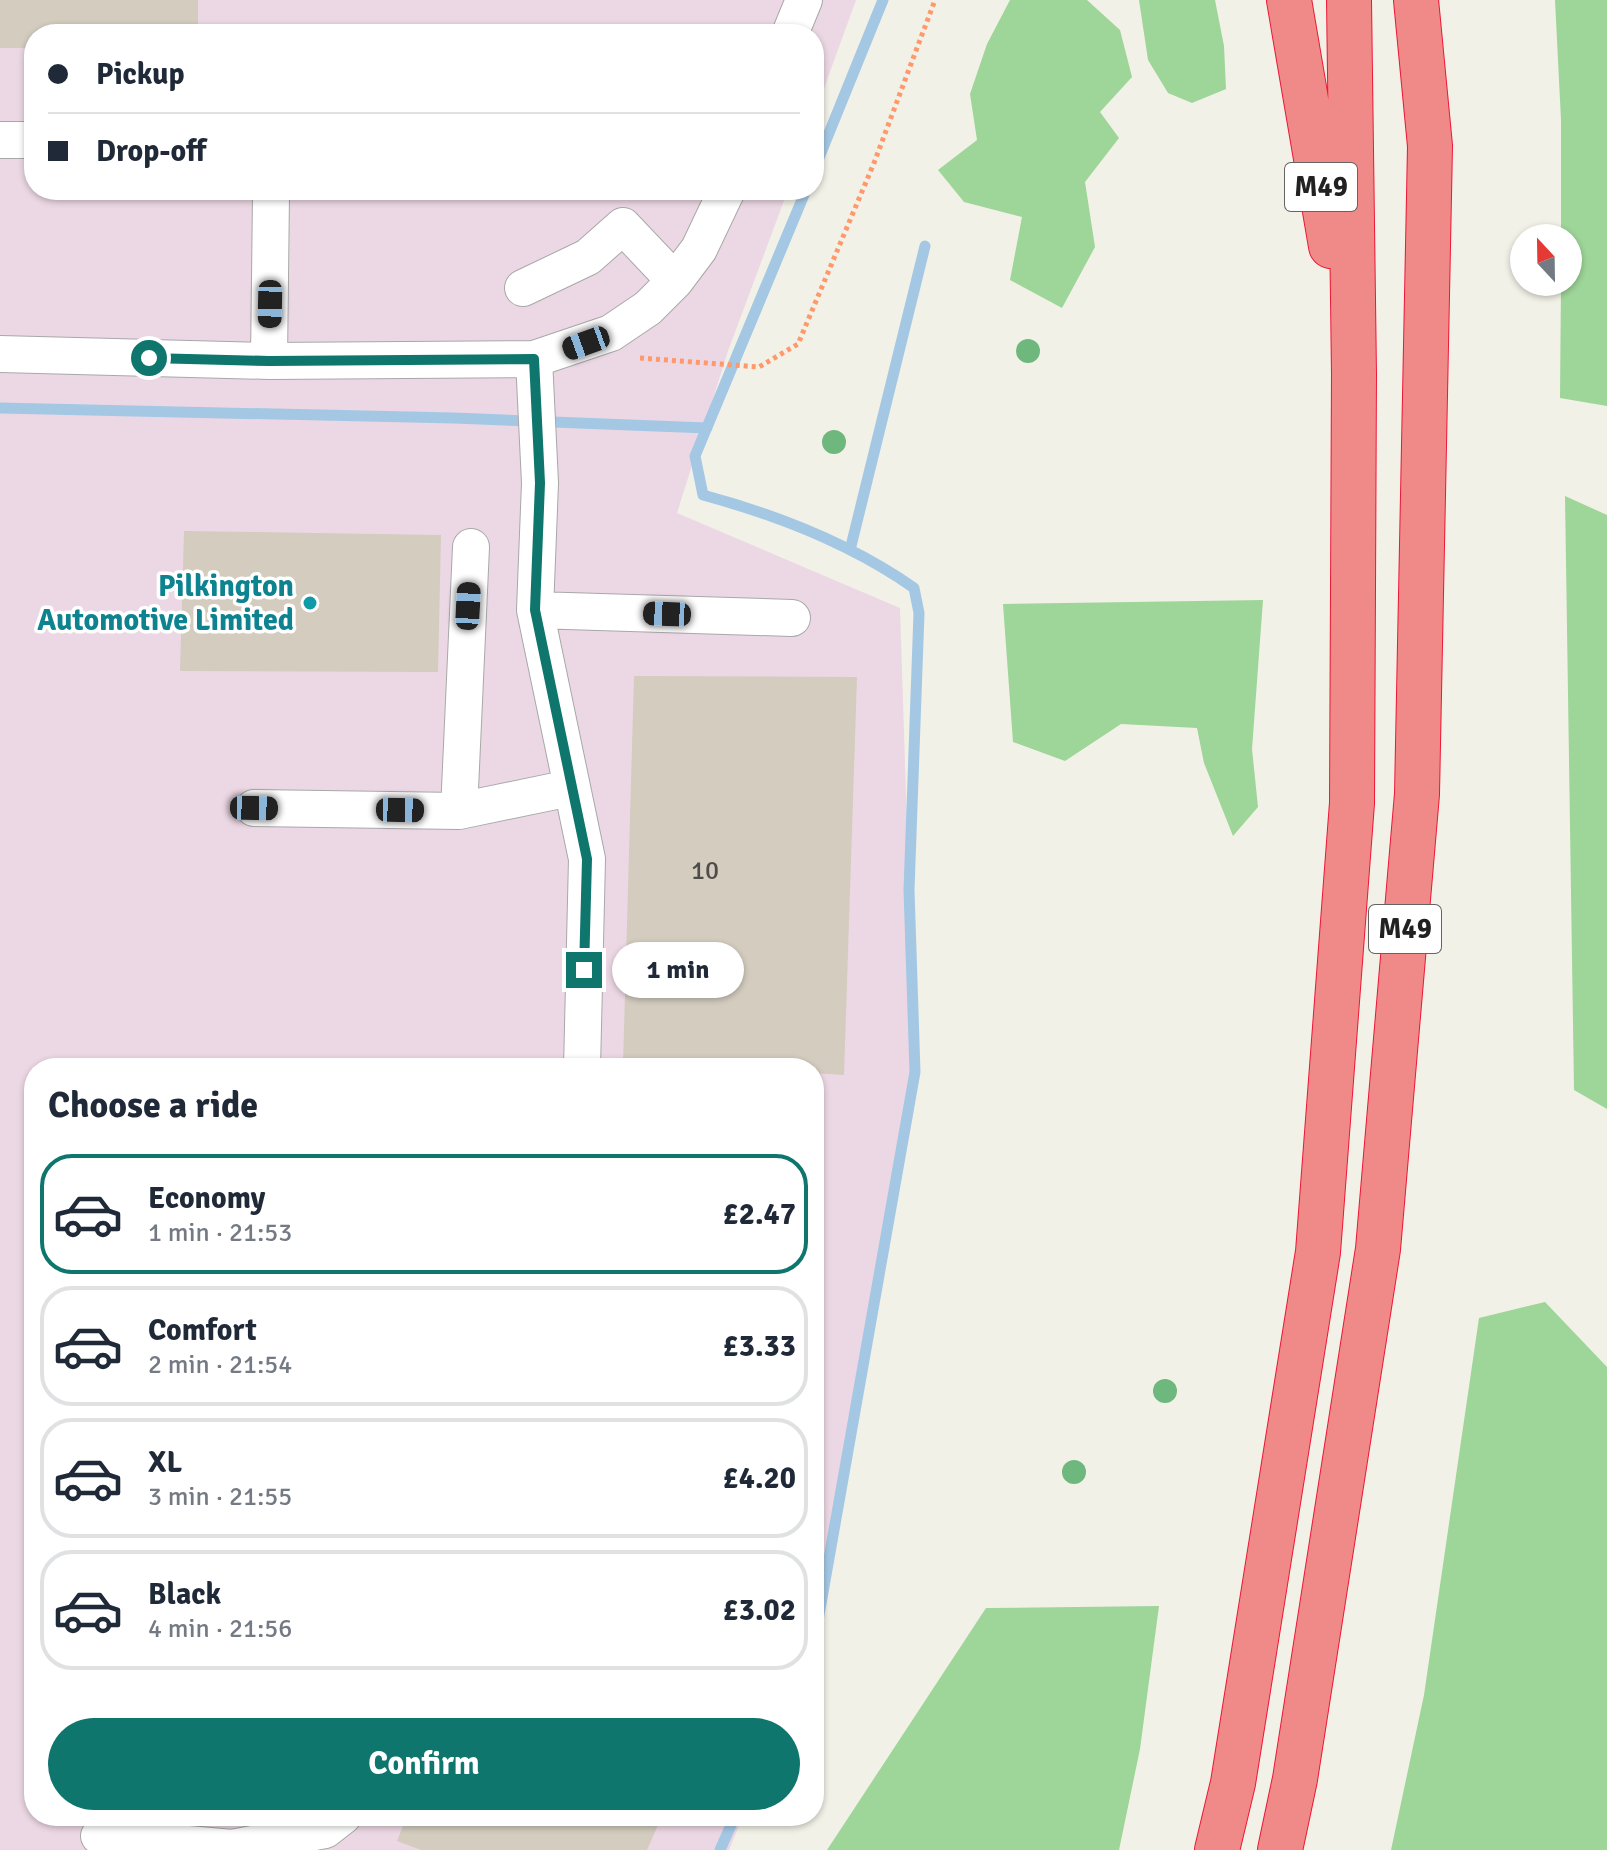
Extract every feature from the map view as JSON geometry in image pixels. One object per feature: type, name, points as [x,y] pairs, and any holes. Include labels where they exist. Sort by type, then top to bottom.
[{"type":"highway","name":"M49","points":[[1289,0],[1354,374]]},
{"type":"highway","name":"M49","points":[[1217,1850],[1233,1783],[1318,1252],[1352,803],[1354,374],[1349,0]]},
{"type":"highway","name":"M49","points":[[1416,0],[1430,146]]},
{"type":"highway","name":"M49","points":[[1280,1850],[1295,1779],[1381,1218],[1417,794],[1430,146],[1437,0]]},
{"type":"street","points":[[794,24],[804,0]]},
{"type":"street","points":[[0,140],[24,140]]},
{"type":"street","points":[[269,361],[271,200]]},
{"type":"street","points":[[0,354],[269,361],[534,359],[611,333],[648,308],[675,281],[699,249],[722,200]]},
{"type":"street","points":[[523,288],[588,257],[623,226],[675,281]]},
{"type":"street","points":[[534,359],[540,483],[535,610],[587,859],[582,1058]]},
{"type":"street","points":[[459,811],[471,547]]},
{"type":"street","points":[[535,610],[792,618]]},
{"type":"street","points":[[254,808],[459,811],[570,788]]},
{"type":"street","points":[[99,1836],[232,1849],[334,1832]]},
{"type":"path","points":[[611,333],[632,357],[716,365],[759,367],[798,344],[874,163],[935,0]]},
{"type":"shaded area","points":[[0,0],[856,0],[824,88],[824,24],[24,24],[24,200],[784,200],[728,351],[677,513],[900,608],[915,1072],[824,1587],[824,1058],[24,1058],[24,1826],[739,1826],[729,1850],[0,1850]]},
{"type":"green space","points":[[1010,0],[1087,0],[1120,30],[1132,77],[1100,112],[1119,138],[1085,182],[1095,247],[1062,308],[1010,280],[1022,217],[964,202],[938,170],[977,140],[970,94],[987,44]]},
{"type":"green space","points":[[1139,0],[1215,0],[1224,46],[1226,89],[1192,103],[1168,93],[1148,60]]},
{"type":"green space","points":[[1555,0],[1607,0],[1607,406],[1560,398],[1561,296],[1582,296],[1582,224],[1561,224],[1561,120]]},
{"type":"green space","points":[[1565,496],[1607,515],[1607,1109],[1574,1090]]},
{"type":"green space","points":[[1263,600],[1252,749],[1258,807],[1233,836],[1204,763],[1197,728],[1121,724],[1065,761],[1013,742],[1003,604]]},
{"type":"green space","points":[[1545,1302],[1607,1367],[1607,1850],[1391,1850],[1424,1695],[1479,1318]]},
{"type":"green space","points":[[1159,1606],[1140,1749],[1119,1850],[827,1850],[986,1608]]},
{"type":"building","points":[[0,0],[198,0],[198,24],[24,24],[24,48],[0,48]]},
{"type":"building","name":"Pilkington Automotive Limited","points":[[184,531],[441,535],[438,672],[180,671]]},
{"type":"building","points":[[634,676],[857,677],[844,1075],[824,1074],[824,1058],[623,1058]]},
{"type":"building","points":[[403,1826],[658,1826],[647,1850],[421,1850],[397,1841]]},
{"type":"waterway","points":[[824,145],[883,0]]},
{"type":"waterway","points":[[802,200],[695,456],[703,495],[785,521],[864,557],[914,588],[919,613],[909,890],[915,1072],[824,1586]]},
{"type":"waterway","points":[[850,550],[925,246]]},
{"type":"waterway","points":[[0,408],[454,418],[707,428]]},
{"type":"waterway","points":[[720,1850],[731,1826]]},
{"type":"place","name":"Pilkington Automotive Limited","points":[[310,603]]},
{"type":"route","points":[[149,358],[269,361],[534,359],[540,483],[535,610],[587,859],[584,970]]}]
